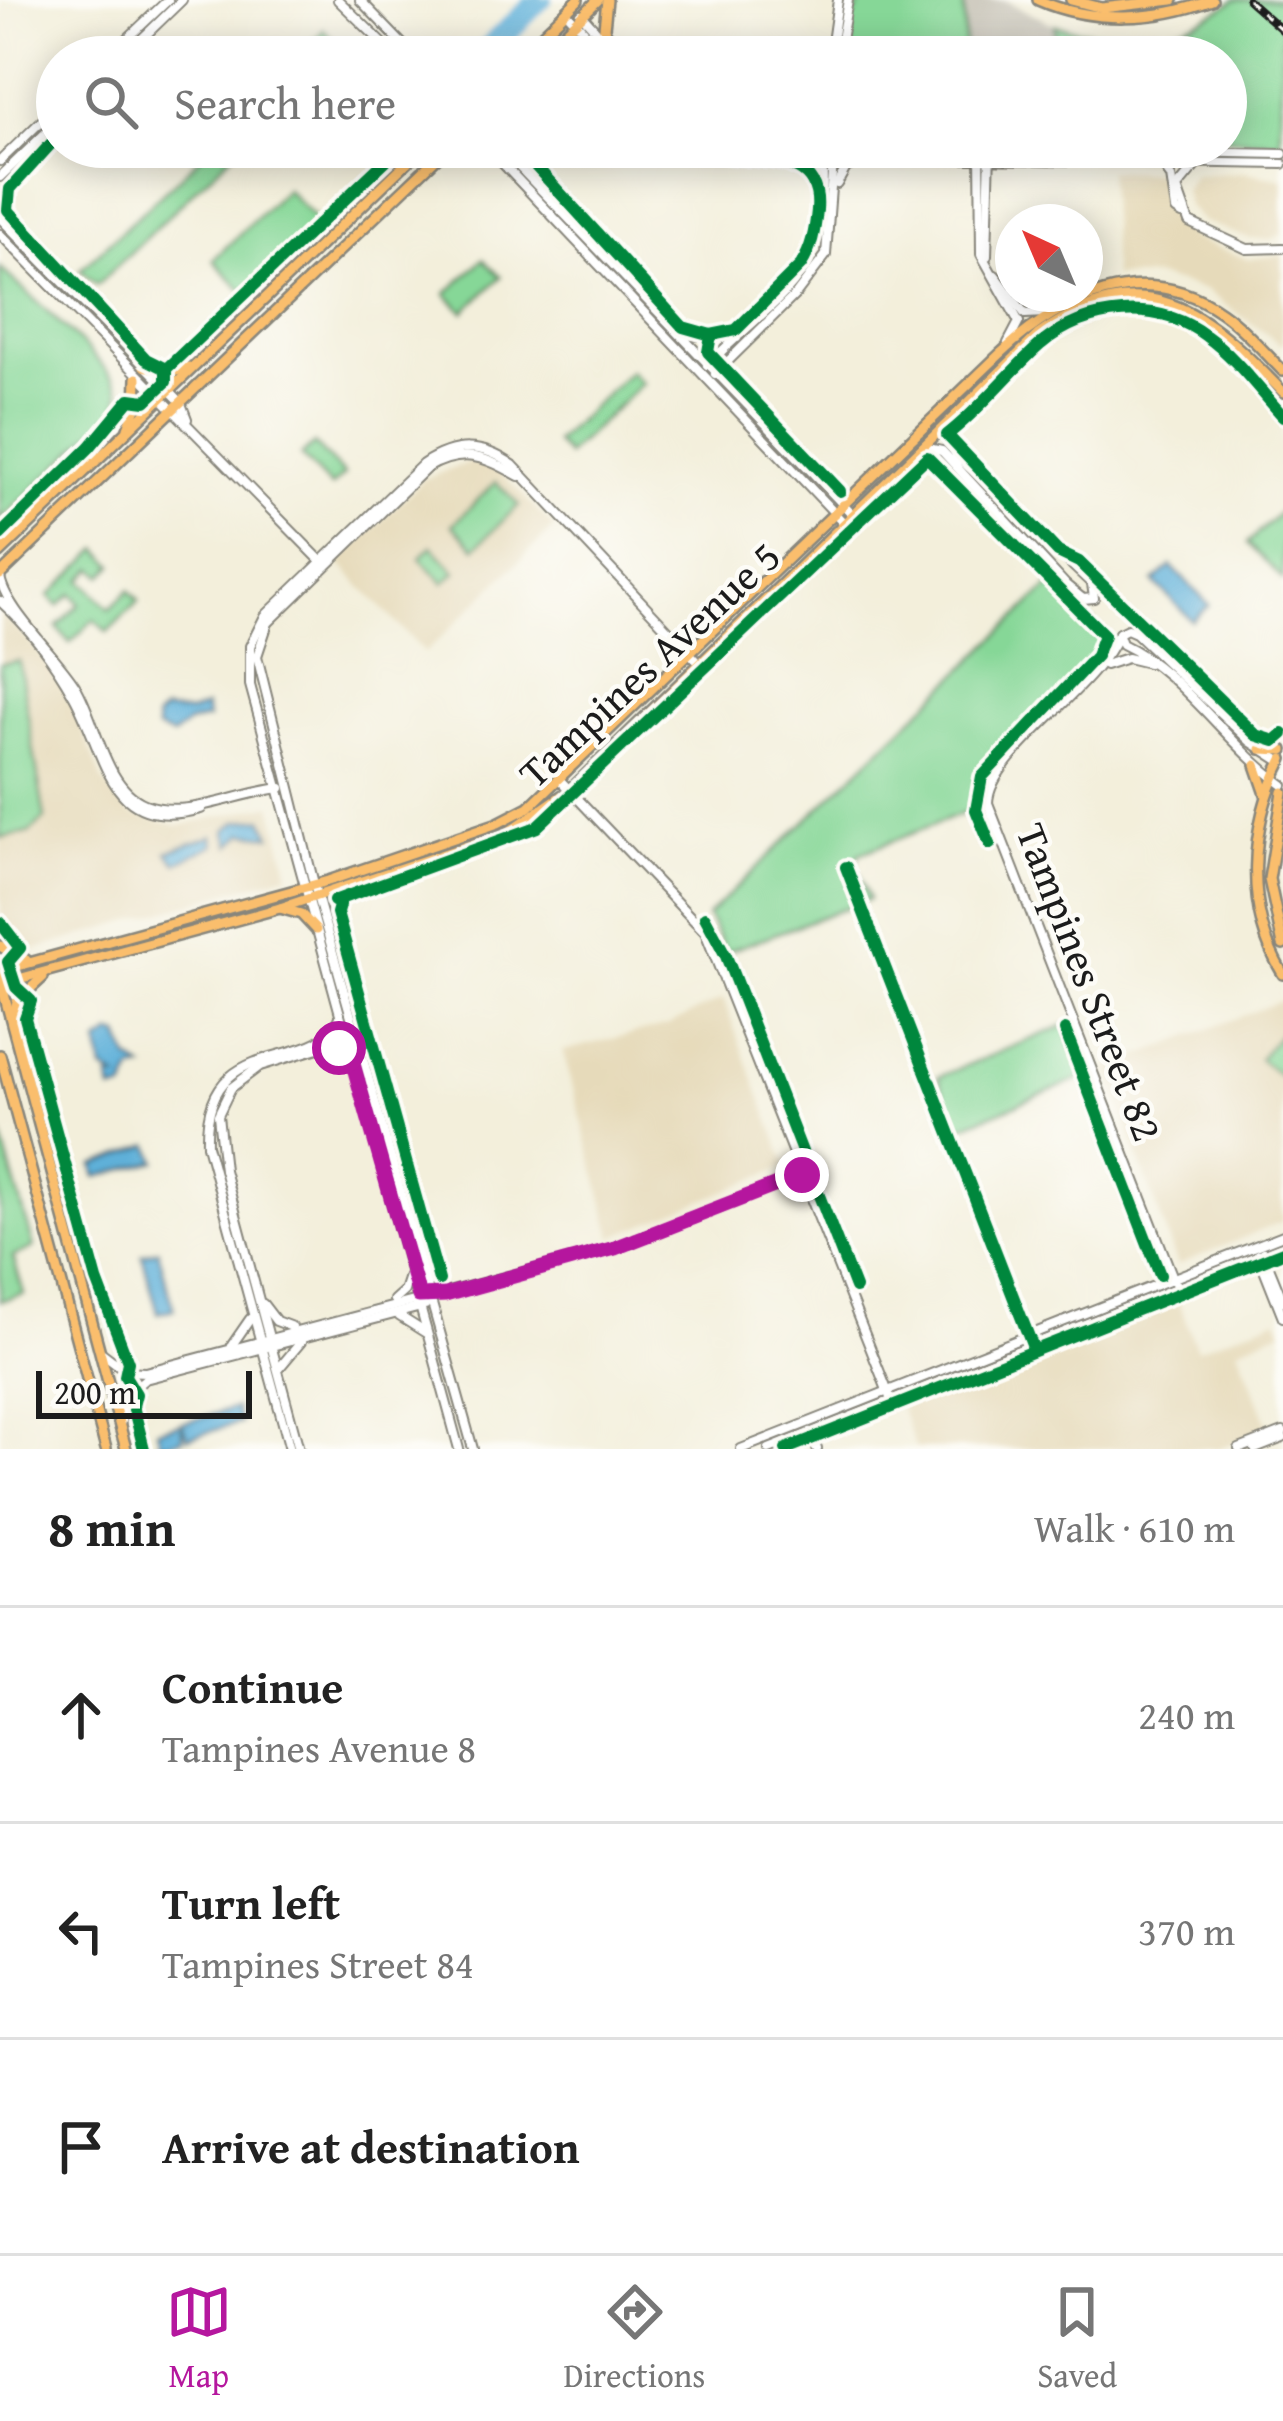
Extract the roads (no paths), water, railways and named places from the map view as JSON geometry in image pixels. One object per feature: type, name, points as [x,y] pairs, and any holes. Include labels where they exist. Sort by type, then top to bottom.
[{"type":"main road","points":[[562,36],[603,0]]},
{"type":"main road","points":[[603,0],[605,36]]},
{"type":"main road","points":[[1038,0],[1102,17],[1179,10],[1212,0]]},
{"type":"main road","points":[[1071,0],[1102,8],[1173,0]]},
{"type":"main road","points":[[541,36],[572,6]]},
{"type":"main road","points":[[0,553],[401,168]]},
{"type":"main road","points":[[0,575],[426,168]]},
{"type":"main road","name":"Tampines Avenue 5","points":[[0,979],[53,970],[280,908],[529,807],[1045,313],[1118,288],[1182,293],[1220,311],[1280,377]]},
{"type":"main road","name":"Tampines Avenue 5","points":[[0,979],[37,961],[311,892],[507,833],[570,790],[1038,335],[1076,311],[1119,300],[1166,303],[1205,318],[1280,377]]},
{"type":"main road","points":[[144,366],[170,373],[194,365]]},
{"type":"main road","points":[[125,433],[136,408],[137,378]]},
{"type":"main road","points":[[924,429],[940,431]]},
{"type":"main road","points":[[1261,749],[1283,758],[1269,879],[1283,945]]},
{"type":"main road","points":[[1256,765],[1266,800],[1256,883],[1264,932],[1283,974]]},
{"type":"main road","points":[[1266,800],[1280,785]]},
{"type":"main road","points":[[280,908],[301,914],[316,930]]},
{"type":"main road","points":[[0,946],[16,958],[37,961]]},
{"type":"main road","points":[[13,1022],[23,993],[53,970]]},
{"type":"main road","points":[[0,979],[126,1449]]},
{"type":"main road","points":[[0,1055],[106,1449]]},
{"type":"street","points":[[130,36],[168,0]]},
{"type":"street","points":[[145,36],[182,0]]},
{"type":"street","points":[[338,0],[375,36]]},
{"type":"street","points":[[360,0],[395,36]]},
{"type":"street","points":[[835,36],[838,0]]},
{"type":"street","points":[[839,36],[848,0]]},
{"type":"street","points":[[572,6],[594,36]]},
{"type":"street","points":[[0,161],[36,126]]},
{"type":"street","points":[[0,177],[36,143]]},
{"type":"street","points":[[1247,158],[1282,159]]},
{"type":"street","points":[[1247,160],[1282,159]]},
{"type":"street","points":[[0,189],[14,164]]},
{"type":"street","points":[[508,168],[849,519]]},
{"type":"street","points":[[520,168],[710,371]]},
{"type":"street","points":[[809,168],[828,196]]},
{"type":"street","points":[[710,371],[815,274],[826,255],[828,168]]},
{"type":"street","points":[[710,371],[811,263],[828,196],[848,168]]},
{"type":"street","points":[[984,168],[989,262],[1025,314],[1045,313]]},
{"type":"street","points":[[984,168],[981,254],[1019,322],[1000,354]]},
{"type":"street","points":[[1166,168],[1171,197],[1182,214],[1213,236],[1247,249],[1270,250],[1283,244]]},
{"type":"street","points":[[1182,214],[1180,178],[1193,168]]},
{"type":"street","points":[[1,217],[180,401],[187,421]]},
{"type":"street","points":[[0,234],[323,563]]},
{"type":"street","points":[[680,334],[704,340],[736,338]]},
{"type":"street","points":[[923,447],[941,451],[1066,585],[1083,599],[1094,598],[1096,588],[957,456],[940,431]]},
{"type":"street","points":[[473,1449],[311,892],[256,656],[268,623],[323,563],[438,462],[480,454],[520,477],[700,664]]},
{"type":"street","points":[[0,575],[8,600],[77,688],[122,786],[145,804],[163,808],[284,788]]},
{"type":"street","points":[[0,602],[72,692],[106,771],[124,798],[163,814],[215,801]]},
{"type":"street","points":[[1261,749],[1136,633],[1127,629],[1119,633],[1122,644],[1155,666],[1280,785]]},
{"type":"street","name":"Tampines Street 82","points":[[1119,633],[1105,665],[998,771],[988,802],[1175,1284]]},
{"type":"street","points":[[1105,665],[1127,658],[1155,666]]},
{"type":"street","points":[[559,779],[705,932],[889,1396]]},
{"type":"street","points":[[311,892],[316,930],[459,1449]]},
{"type":"street","points":[[273,1370],[262,1351],[258,1298],[224,1170],[218,1115],[231,1088],[249,1072],[330,1033],[340,1016]]},
{"type":"street","points":[[294,1449],[273,1370],[273,1348],[251,1314],[207,1145],[206,1124],[213,1101],[234,1073],[305,1048],[325,1046],[351,1057]]},
{"type":"street","points":[[120,1426],[124,1400],[136,1384],[434,1304],[445,1295],[615,1248],[802,1175]]},
{"type":"street","points":[[1260,1251],[1283,1235]]},
{"type":"street","points":[[769,1449],[889,1396],[1283,1246]]},
{"type":"street","points":[[1260,1251],[1283,1301]]},
{"type":"street","points":[[1260,1251],[1283,1317]]},
{"type":"street","points":[[388,1304],[404,1292],[411,1269]]},
{"type":"street","points":[[100,1351],[126,1371],[145,1372],[431,1292],[445,1295]]},
{"type":"street","points":[[258,1298],[276,1322],[299,1328]]},
{"type":"street","points":[[231,1346],[251,1314]]},
{"type":"street","points":[[394,1315],[413,1321],[430,1339]]},
{"type":"street","points":[[273,1370],[307,1338]]},
{"type":"street","points":[[240,1356],[273,1370]]},
{"type":"street","points":[[741,1449],[806,1430]]},
{"type":"street","points":[[806,1430],[814,1449]]},
{"type":"street","points":[[1239,1449],[1283,1435]]},
{"type":"street","points":[[1255,1449],[1283,1435]]},
{"type":"water","points":[[1171,566],[1209,605],[1192,621],[1154,582]]},
{"type":"water","points":[[205,707],[208,719],[188,723],[173,736],[157,729],[156,718],[164,711],[190,713]]},
{"type":"water","points":[[263,818],[271,836],[244,833],[231,845],[226,830],[238,821]]},
{"type":"water","points":[[213,836],[214,845],[177,863],[167,852]]},
{"type":"water","points":[[113,1034],[120,1036],[129,1059],[144,1069],[133,1071],[124,1090],[112,1091],[110,1078],[117,1078],[103,1070],[99,1043]]},
{"type":"water","points":[[150,1145],[157,1161],[97,1177],[94,1165]]},
{"type":"water","points":[[158,1250],[174,1309],[158,1313],[142,1255]]},
{"type":"water","points":[[235,1408],[240,1423],[187,1438],[182,1424],[182,1439],[161,1445],[157,1430]]},
{"type":"waterway","points":[[491,36],[528,0]]},
{"type":"waterway","points":[[501,36],[538,0]]},
{"type":"waterway","points":[[514,36],[549,0]]},
{"type":"railway","points":[[1248,0],[1283,31]]}]
